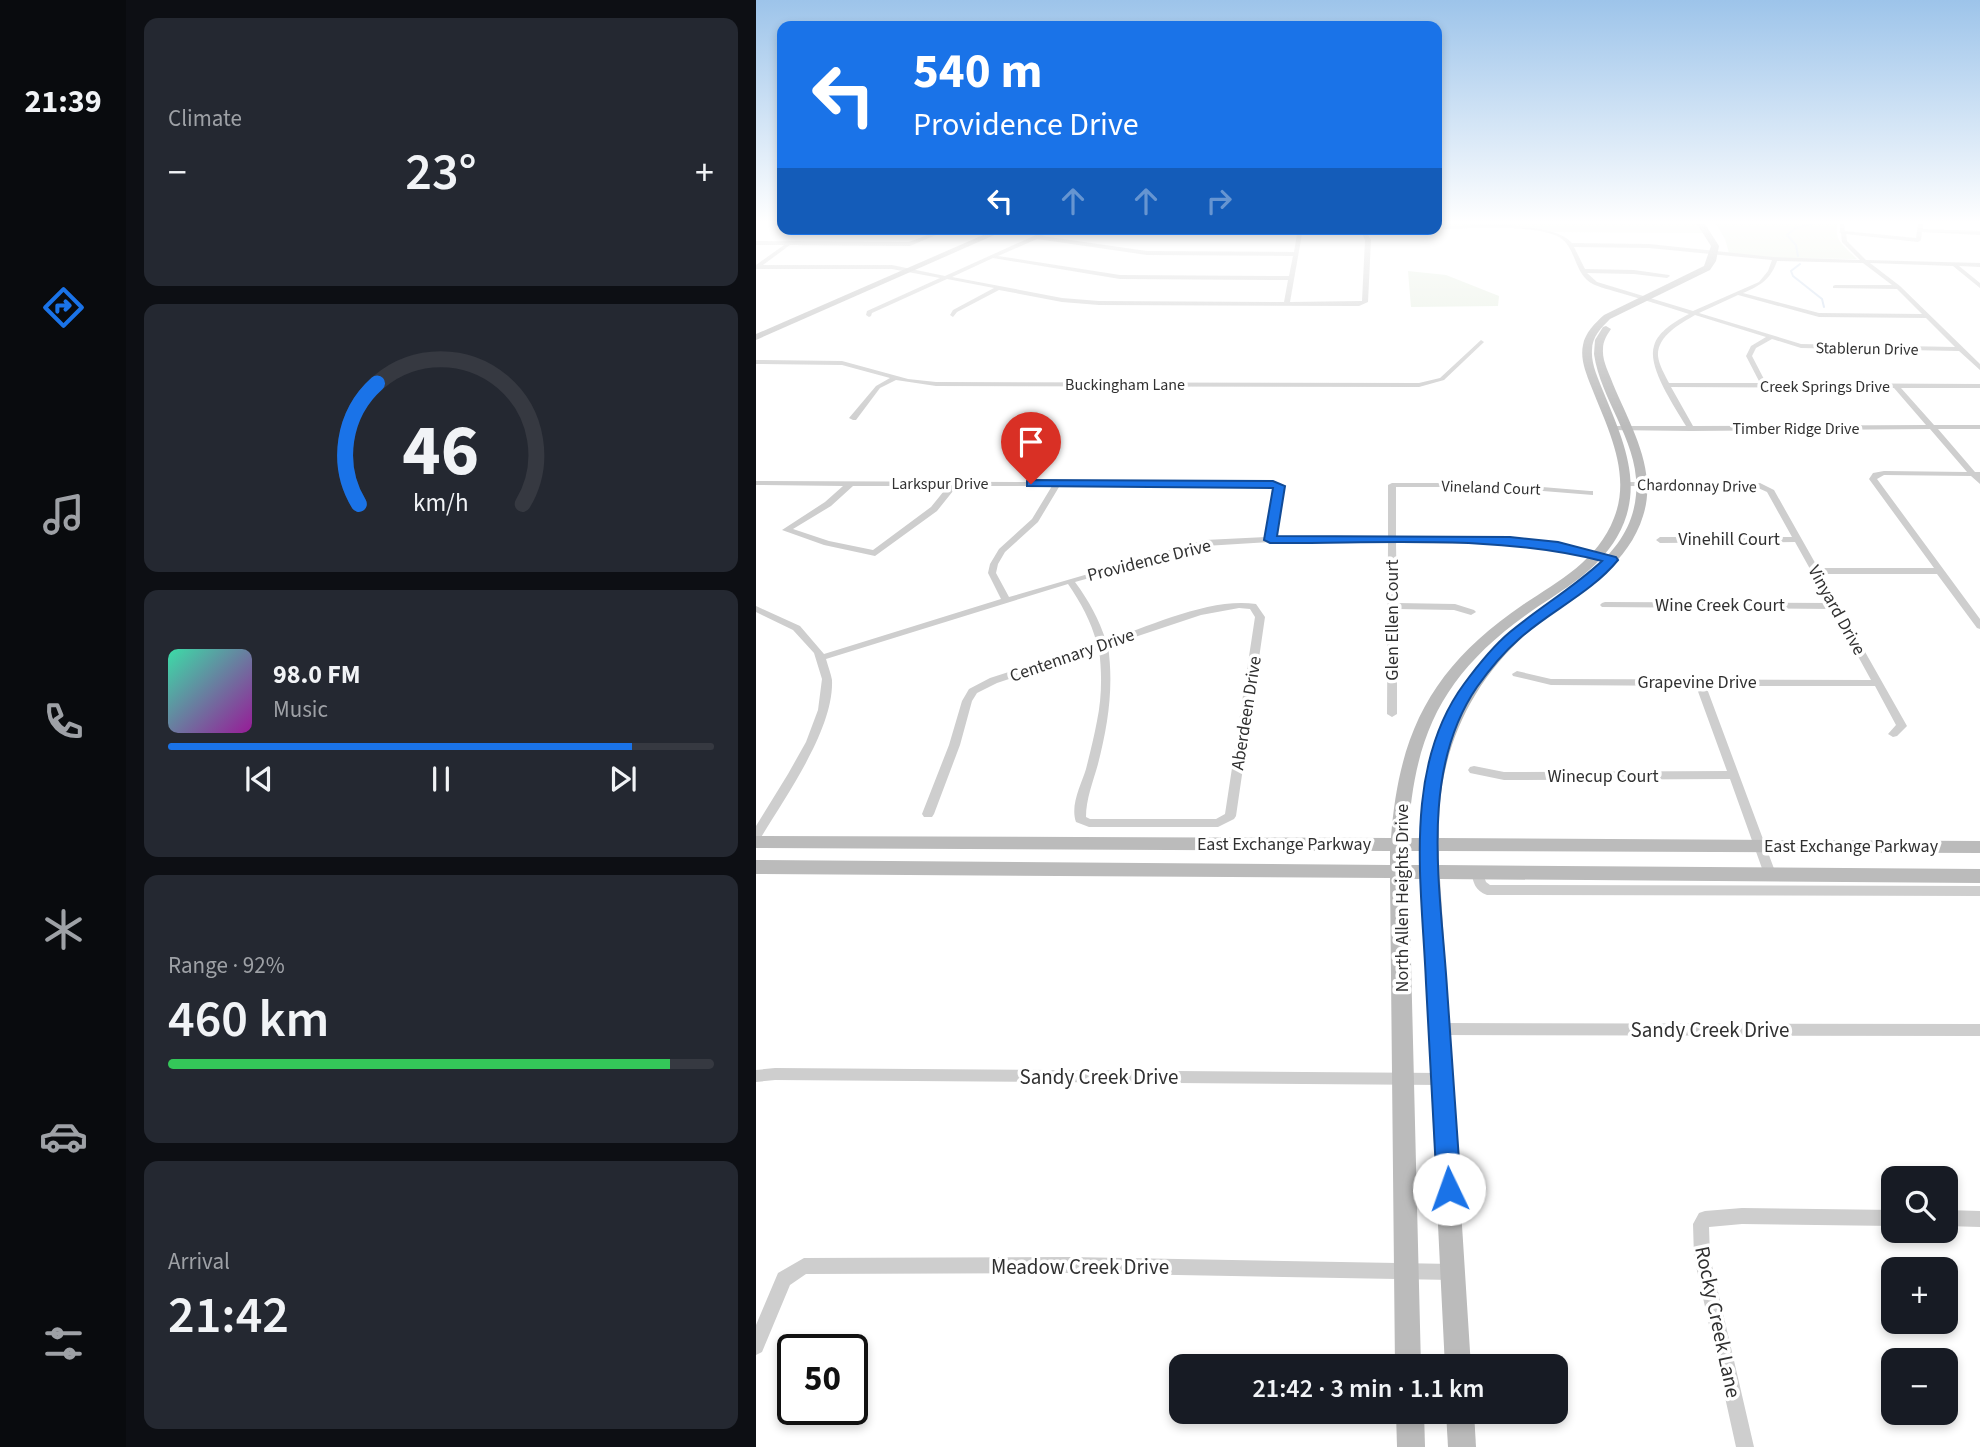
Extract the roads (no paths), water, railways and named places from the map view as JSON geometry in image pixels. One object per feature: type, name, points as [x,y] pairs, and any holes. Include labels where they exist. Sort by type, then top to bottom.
[{"type":"main road","points":[[756,331],[855,292]]},
{"type":"main road","name":"North Allen Heights Drive","points":[[1408,1354],[1399,844],[1401,797],[1410,753],[1426,715],[1444,683],[1471,653],[1497,629],[1604,557],[1618,523],[1628,484],[1625,464],[1588,365],[1587,345],[1597,326],[1607,317],[1667,292]]},
{"type":"main road","name":"North Allen Heights Drive","points":[[1457,1354],[1430,872],[1431,799],[1438,757],[1452,720],[1469,688],[1491,659],[1514,636],[1586,583],[1604,557],[1633,527],[1642,498],[1639,463],[1601,366],[1598,345],[1617,319],[1646,300]]},
{"type":"main road","points":[[756,337],[825,304]]},
{"type":"main road","name":"East Exchange Parkway","points":[[756,842],[1980,847]]},
{"type":"main road","points":[[1068,870],[1075,843]]},
{"type":"main road","points":[[1135,870],[1141,843]]},
{"type":"main road","name":"East Exchange Parkway","points":[[756,867],[1980,876]]},
{"type":"main road","points":[[1410,1424],[1411,1447]]},
{"type":"main road","points":[[1461,1424],[1462,1447]]},
{"type":"street","points":[[869,315],[869,312],[914,292]]},
{"type":"street","points":[[953,315],[955,311],[987,292]]},
{"type":"street","points":[[1018,292],[1099,303],[1363,303],[1364,292]]},
{"type":"street","points":[[1287,302],[1289,292]]},
{"type":"street","name":"Stablerun Drive","points":[[1619,292],[1770,338],[1819,348],[1961,349]]},
{"type":"street","points":[[1691,429],[1657,360],[1655,345],[1665,330],[1693,314],[1745,292]]},
{"type":"street","points":[[1903,292],[1980,368]]},
{"type":"street","points":[[1740,294],[1819,315],[1928,316]]},
{"type":"street","points":[[1764,386],[1749,356],[1753,347],[1770,338]]},
{"type":"street","name":"Buckingham Lane","points":[[756,362],[842,363],[914,383],[1419,385],[1442,379],[1480,342]]},
{"type":"street","points":[[853,418],[878,387],[895,378]]},
{"type":"street","name":"Creek Springs Drive","points":[[1669,385],[1980,386]]},
{"type":"street","points":[[1896,386],[1976,474],[1980,482]]},
{"type":"street","name":"Timber Ridge Drive","points":[[1612,428],[1980,427]]},
{"type":"street","points":[[1976,474],[1875,475],[1873,479],[1980,626]]},
{"type":"street","name":"Larkspur Drive","points":[[756,483],[1273,485],[1279,486],[1270,540]]},
{"type":"street","points":[[851,483],[828,504],[786,530],[827,543],[875,553],[934,509],[955,483]]},
{"type":"street","points":[[1006,600],[992,573],[994,564],[1002,551],[1040,514],[1057,484]]},
{"type":"street","name":"Chardonnay Drive","points":[[1628,484],[1765,486]]},
{"type":"street","name":"Vineland Court","points":[[1392,485],[1494,485],[1590,493]]},
{"type":"street","name":"Glen Ellen Court","points":[[1392,485],[1392,714]]},
{"type":"street","name":"Vinyard Drive","points":[[1765,486],[1770,489],[1902,726],[1893,734]]},
{"type":"street","name":"Vinehill Court","points":[[1660,540],[1797,539]]},
{"type":"street","name":"Providence Drive","points":[[823,657],[1070,581],[1195,546],[1229,541],[1520,542],[1558,546],[1604,557]]},
{"type":"street","points":[[1815,571],[1940,571]]},
{"type":"street","points":[[1070,581],[1091,611],[1102,645]]},
{"type":"street","name":"Wine Creek Court","points":[[1605,605],[1834,606]]},
{"type":"street","points":[[1392,606],[1455,607],[1471,612]]},
{"type":"street","name":"Centennary Drive","points":[[928,814],[971,692],[1208,609],[1253,607]]},
{"type":"street","name":"Aberdeen Drive","points":[[1102,645],[1108,686],[1101,734],[1079,813],[1082,821],[1105,823],[1226,820],[1230,816],[1233,800],[1260,617],[1253,607]]},
{"type":"street","points":[[1966,607],[1980,607]]},
{"type":"street","points":[[756,609],[774,615],[804,632],[823,657],[829,683],[824,713],[808,748],[756,836]]},
{"type":"street","name":"Grapevine Drive","points":[[1517,674],[1551,682],[1878,683]]},
{"type":"street","points":[[1700,682],[1770,874]]},
{"type":"street","name":"Winecup Court","points":[[1474,770],[1504,776],[1734,775]]},
{"type":"street","points":[[1477,872],[1480,884],[1487,890],[1980,891]]},
{"type":"street","name":"Sandy Creek Drive","points":[[1440,1029],[1980,1030]]},
{"type":"street","name":"Sandy Creek Drive","points":[[756,1076],[1443,1079]]},
{"type":"street","name":"Rocky Creek Lane","points":[[1745,1447],[1702,1257],[1700,1224],[1705,1219],[1742,1216],[1881,1218]]},
{"type":"street","points":[[1958,1218],[1980,1219]]},
{"type":"street","name":"Meadow Creek Drive","points":[[756,1346],[784,1279],[804,1266],[1070,1265],[1453,1272]]},
{"type":"waterway","points":[[1813,292],[1822,299],[1824,307]]}]
